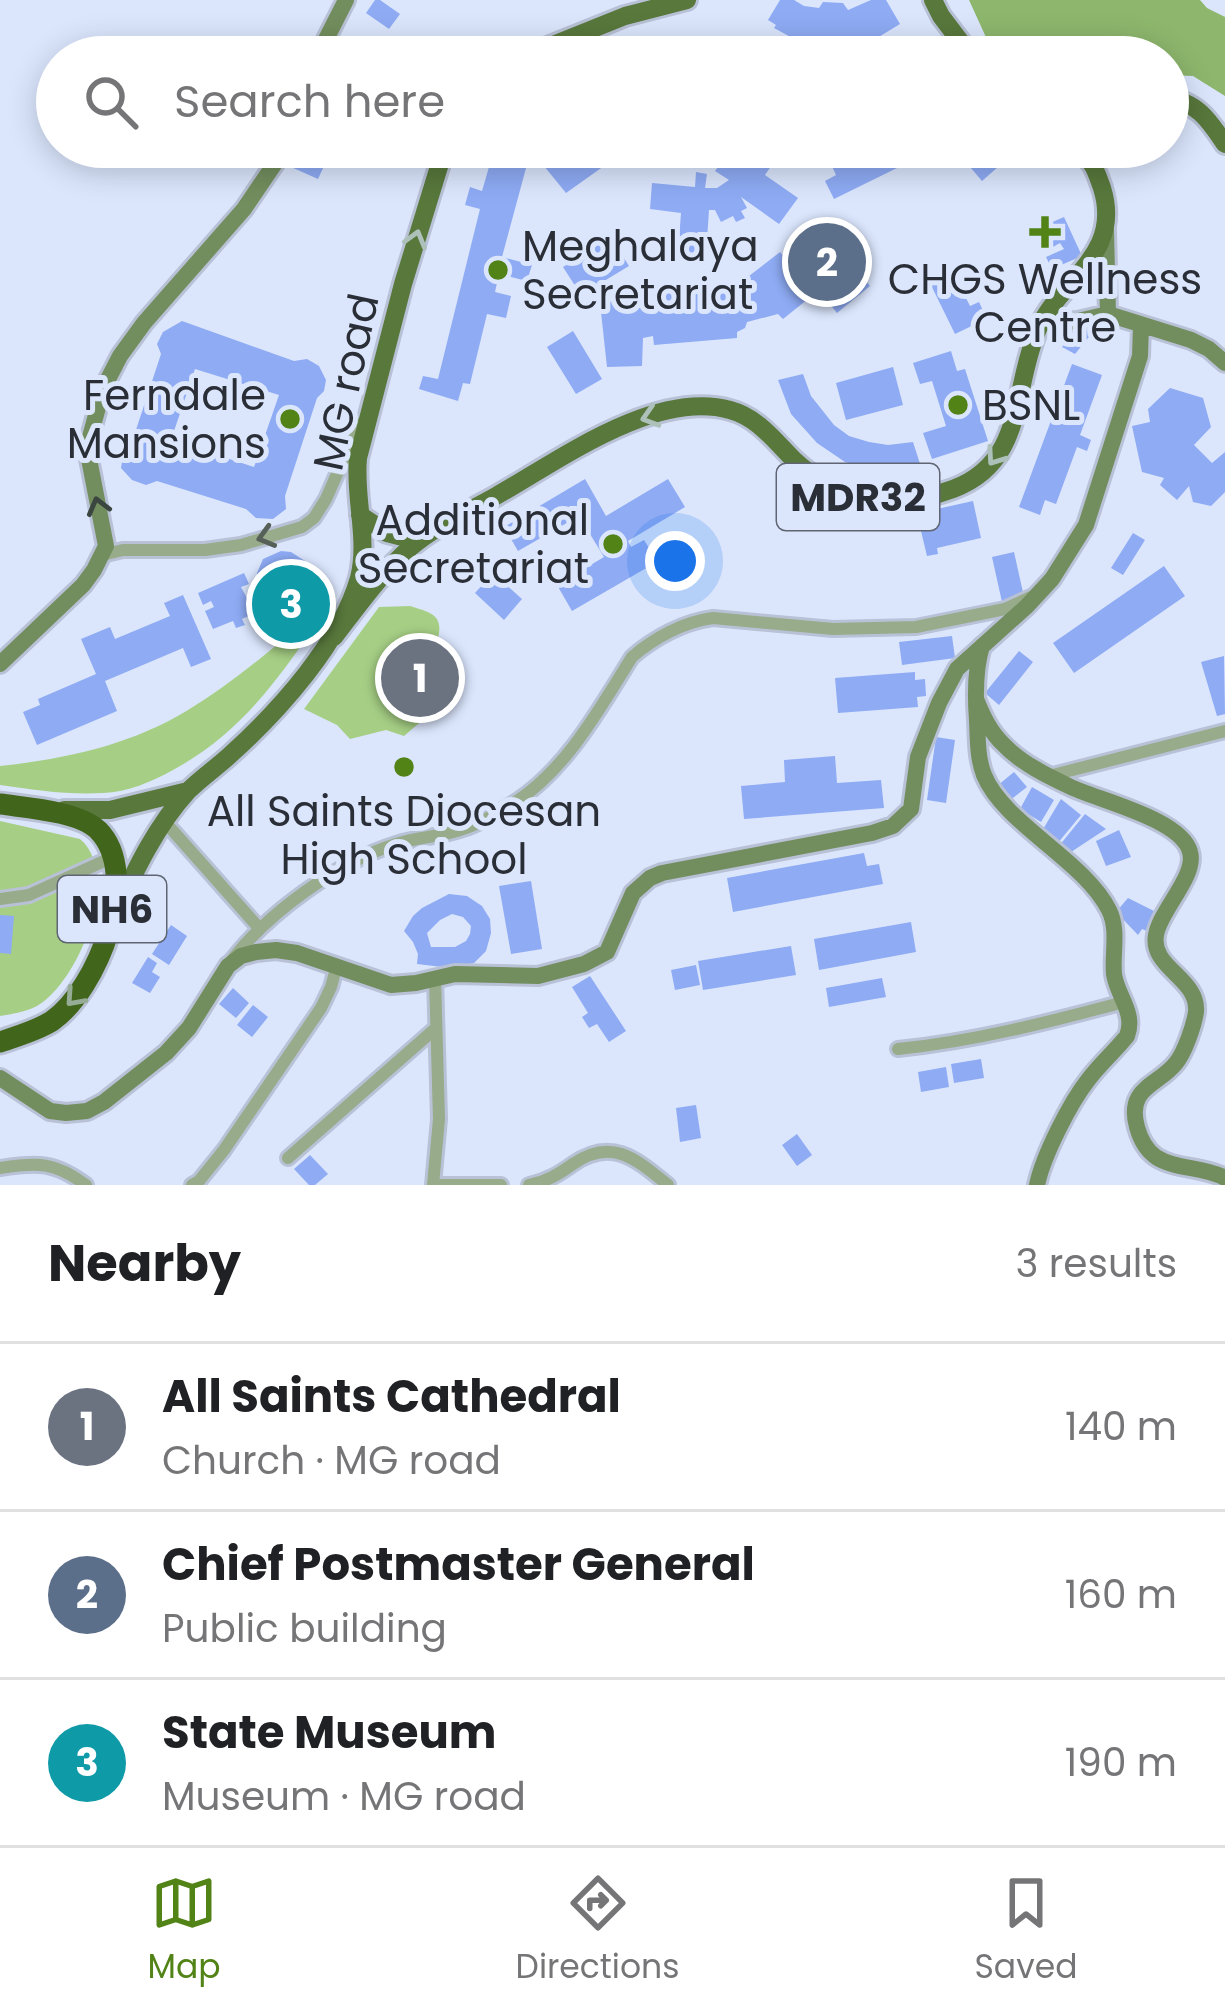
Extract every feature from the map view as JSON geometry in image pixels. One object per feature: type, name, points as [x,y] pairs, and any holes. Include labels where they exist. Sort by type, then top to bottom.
[{"type":"highway","name":"NH6","points":[[0,804],[89,823],[102,833],[112,857],[116,892],[88,983],[53,1020],[0,1042]]},
{"type":"main road","points":[[933,0],[957,36]]},
{"type":"main road","points":[[576,36],[675,2]]},
{"type":"main road","points":[[1189,104],[1225,144]]},
{"type":"main road","name":"MG road","points":[[108,930],[142,857],[165,822],[188,791],[257,728],[334,637],[354,593],[361,570],[358,458],[438,168]]},
{"type":"main road","points":[[1100,168],[1105,220]]},
{"type":"main road","name":"MDR32","points":[[334,637],[418,541],[595,439],[640,419],[682,409],[731,410],[748,418],[812,475],[849,495],[909,500],[948,491],[978,477],[1002,450],[1012,426],[1041,323],[1055,299],[1091,262],[1105,220]]},
{"type":"main road","points":[[360,515],[387,533],[418,541]]},
{"type":"main road","name":"MG road","points":[[34,809],[110,810],[188,791]]},
{"type":"street","points":[[328,36],[346,0]]},
{"type":"street","points":[[0,664],[82,585],[106,546],[89,459],[90,437],[103,389],[120,356],[244,209],[272,168]]},
{"type":"street","points":[[1105,220],[1108,314]]},
{"type":"street","points":[[1041,323],[1108,314],[1191,340],[1225,363]]},
{"type":"street","points":[[227,966],[241,956],[276,950],[337,964],[391,985],[474,974],[538,976],[598,958],[612,945],[633,893],[650,878],[893,826],[911,809],[918,757],[957,669],[1052,579],[1086,525],[1140,356],[1141,325]]},
{"type":"street","points":[[102,555],[123,550],[205,550],[302,527],[326,499],[377,384]]},
{"type":"street","points":[[0,1078],[50,1111],[86,1111],[104,1102],[166,1053],[259,928],[338,871],[394,844],[462,830],[522,797],[549,776],[572,747],[632,657],[697,620],[859,630],[916,627],[1005,609],[1028,599],[1052,579]]},
{"type":"street","points":[[983,645],[976,699],[986,778],[1016,816],[1062,857],[1111,913],[1115,980],[1131,1027],[1076,1099],[1036,1185]]},
{"type":"street","points":[[976,699],[984,720],[1005,747],[1048,776],[1153,819],[1188,846],[1191,862],[1163,915],[1155,946],[1189,987],[1195,1015],[1180,1057],[1143,1090],[1135,1118],[1152,1154],[1224,1176]]},
{"type":"street","points":[[1048,776],[1225,730]]},
{"type":"street","points":[[165,822],[259,928]]},
{"type":"street","points":[[0,899],[28,895],[112,857]]},
{"type":"street","points":[[192,1185],[224,1150],[321,1007],[337,964]]},
{"type":"street","points":[[436,978],[437,1185],[501,1185]]},
{"type":"street","points":[[898,1048],[977,1039],[1124,1002]]},
{"type":"street","points":[[288,1158],[436,1028]]},
{"type":"street","points":[[529,1185],[603,1149],[643,1165],[668,1185]]},
{"type":"street","points":[[0,1168],[50,1164],[86,1185]]},
{"type":"green space","points":[[969,0],[1200,0],[1225,17],[1225,96],[1189,76],[1189,36],[985,36]]},
{"type":"green space","points":[[337,595],[246,714],[225,735],[173,770],[112,792],[64,793],[0,785],[0,766],[97,749],[144,733],[188,710],[246,670]]},
{"type":"green space","points":[[410,606],[435,616],[439,633],[437,642],[422,645],[400,697],[432,712],[404,736],[386,730],[350,739],[337,725],[304,709],[379,607]]},
{"type":"green space","points":[[0,821],[80,839],[92,855],[97,876],[90,927],[67,975],[37,1006],[0,1016]]},
{"type":"building","points":[[375,0],[400,14],[389,29],[366,13]]},
{"type":"building","points":[[780,0],[819,8],[823,2],[843,3],[848,10],[871,0],[886,0],[900,24],[880,36],[789,36],[768,20]]},
{"type":"building","points":[[293,168],[323,168],[318,179]]},
{"type":"building","name":"Meghalaya Secretariat","points":[[489,168],[526,168],[502,257],[532,265],[527,281],[499,274],[495,292],[511,296],[506,318],[487,314],[470,384],[463,383],[458,401],[419,389],[423,376],[438,379],[480,209],[465,205],[470,187],[482,191]]},
{"type":"building","name":"Meghalaya Secretariat","points":[[546,168],[601,168],[566,193]]},
{"type":"building","points":[[770,168],[765,175],[798,198],[779,224],[741,197],[747,208],[741,211],[745,218],[736,222],[733,216],[721,222],[715,210],[709,210],[706,255],[678,253],[681,213],[650,209],[652,183],[695,187],[696,172],[707,174],[705,188],[717,188],[729,180],[715,171]]},
{"type":"building","points":[[833,168],[897,168],[834,199],[825,181],[836,175]]},
{"type":"building","points":[[971,168],[997,168],[982,181]]},
{"type":"building","points":[[1064,217],[1082,256],[1052,269],[1046,257],[1064,249],[1060,243],[1044,252],[1034,230]]},
{"type":"building","points":[[818,220],[870,286],[837,313],[787,245]]},
{"type":"building","points":[[611,237],[629,266],[581,295],[563,267]]},
{"type":"building","points":[[780,252],[807,284],[801,290],[808,299],[783,319],[778,314],[747,322],[737,338],[654,345],[653,336],[643,338],[642,366],[607,367],[600,303],[637,298],[637,290],[699,285],[700,294],[744,289],[740,283]]},
{"type":"building","points":[[950,266],[970,306],[979,302],[985,315],[955,334],[927,277]]},
{"type":"building","name":"Ferndale Mansions","points":[[182,321],[319,366],[326,380],[324,391],[317,398],[285,496],[286,509],[273,519],[256,518],[246,509],[157,481],[146,485],[132,480],[121,468],[161,354],[157,344],[163,332]],"holes":[[[195,369],[279,395],[254,467],[171,440]]]},
{"type":"building","points":[[1096,324],[1113,328],[1108,340],[1088,338],[1075,354],[1062,347],[1078,329]]},
{"type":"building","points":[[573,331],[602,379],[576,394],[547,347]]},
{"type":"building","name":"BSNL","points":[[951,351],[957,371],[965,369],[988,441],[932,459],[923,433],[946,426],[932,381],[920,384],[913,363]]},
{"type":"building","points":[[1072,364],[1102,375],[1080,435],[1091,440],[1087,451],[1077,447],[1056,504],[1045,500],[1040,515],[1019,507]]},
{"type":"building","points":[[893,367],[903,405],[846,420],[836,383]]},
{"type":"building","points":[[803,374],[811,396],[834,425],[869,442],[913,442],[921,467],[881,472],[845,462],[817,443],[791,414],[778,380]]},
{"type":"building","points":[[1170,388],[1203,398],[1211,427],[1194,445],[1212,463],[1225,452],[1225,492],[1211,506],[1193,502],[1189,486],[1177,500],[1160,485],[1164,478],[1142,472],[1132,426],[1150,422],[1148,409]]},
{"type":"building","name":"Additional Secretariat","points":[[585,479],[606,516],[668,479],[685,507],[628,541],[631,547],[644,540],[649,548],[666,538],[674,552],[572,611],[557,585],[604,557],[579,516],[518,551],[504,527]]},
{"type":"building","points":[[973,501],[981,538],[937,548],[938,554],[927,556],[921,531],[932,528],[928,511]]},
{"type":"building","points":[[1133,533],[1145,540],[1123,575],[1111,568]]},
{"type":"building","points":[[281,551],[305,561],[311,581],[300,600],[265,620],[250,593],[257,590],[263,559]]},
{"type":"building","points":[[1014,552],[1024,597],[1002,602],[992,557]]},
{"type":"building","points":[[1164,566],[1185,596],[1074,673],[1053,643]]},
{"type":"building","points":[[244,573],[249,584],[241,587],[255,613],[242,619],[245,625],[236,628],[233,621],[213,629],[205,611],[214,607],[211,601],[203,605],[198,593]]},
{"type":"building","points":[[493,573],[522,599],[504,620],[475,593]]},
{"type":"building","points":[[183,595],[211,659],[191,667],[183,648],[105,681],[117,711],[37,745],[23,712],[40,705],[38,699],[96,674],[81,639],[110,627],[115,639],[170,616],[164,603]]},
{"type":"building","points":[[952,636],[955,658],[902,665],[899,642]]},
{"type":"building","points":[[1019,651],[1033,662],[999,705],[985,693]]},
{"type":"building","points":[[1224,656],[1225,714],[1217,716],[1201,662]]},
{"type":"building","points":[[915,672],[915,680],[925,679],[926,696],[917,697],[918,707],[838,713],[835,678]]},
{"type":"building","points":[[936,737],[955,740],[946,803],[927,800]]},
{"type":"building","points":[[835,756],[837,783],[881,780],[884,808],[744,819],[741,786],[785,782],[784,760]]},
{"type":"building","points":[[1014,772],[1027,787],[1009,801],[997,786]]},
{"type":"building","points":[[1032,787],[1054,800],[1041,822],[1020,809]]},
{"type":"building","points":[[1061,799],[1081,815],[1057,844],[1042,831]]},
{"type":"building","points":[[1085,814],[1106,829],[1068,854],[1059,846]]},
{"type":"building","points":[[1119,830],[1131,857],[1106,866],[1096,841]]},
{"type":"building","points":[[864,853],[867,866],[879,864],[883,884],[733,912],[727,878]]},
{"type":"building","points":[[531,881],[542,949],[511,954],[499,886]]},
{"type":"building","points":[[449,894],[467,896],[482,906],[490,919],[486,951],[474,963],[451,968],[417,964],[418,954],[404,931],[422,908]],"holes":[[[452,914],[471,926],[466,941],[455,947],[431,947],[427,933],[440,920]]]},
{"type":"building","points":[[1128,898],[1160,914],[1152,933],[1142,929],[1138,935],[1116,912]]},
{"type":"building","points":[[0,915],[14,916],[11,954],[0,953]]},
{"type":"building","points":[[911,922],[916,952],[819,970],[814,939]]},
{"type":"building","points":[[171,925],[187,936],[169,965],[152,954]]},
{"type":"building","points":[[791,946],[796,975],[703,990],[698,961]]},
{"type":"building","points":[[148,957],[157,963],[152,972],[160,977],[150,993],[132,983]]},
{"type":"building","points":[[696,965],[700,985],[675,990],[671,970]]},
{"type":"building","points":[[590,976],[626,1031],[609,1042],[597,1024],[589,1028],[582,1017],[588,1013],[572,987]]},
{"type":"building","points":[[882,978],[886,997],[829,1007],[826,988]]},
{"type":"building","points":[[233,988],[249,1003],[236,1018],[219,1004]]},
{"type":"building","points":[[253,1005],[268,1017],[252,1037],[237,1025]]},
{"type":"building","points":[[981,1059],[984,1078],[954,1083],[951,1064]]},
{"type":"building","points":[[946,1067],[949,1087],[921,1092],[918,1072]]},
{"type":"building","points":[[696,1105],[701,1138],[680,1142],[676,1108]]},
{"type":"building","points":[[797,1134],[812,1155],[797,1166],[782,1145]]},
{"type":"building","points":[[310,1155],[328,1174],[315,1185],[309,1185],[294,1169]]},
{"type":"place","name":"CHGS Wellness Centre","points":[[1045,232]]},
{"type":"place","name":"Chief Postmaster General","points":[[827,262]]},
{"type":"place","name":"Meghalaya Secretariat","points":[[498,270]]},
{"type":"place","name":"BSNL","points":[[958,405]]},
{"type":"place","name":"Ferndale Mansions","points":[[290,419]]},
{"type":"place","name":"Additional Secretariat","points":[[613,544]]},
{"type":"place","name":"State Museum","points":[[291,604]]},
{"type":"place","name":"All Saints Cathedral","points":[[420,678]]},
{"type":"place","name":"All Saints Diocesan High School","points":[[404,767]]}]
